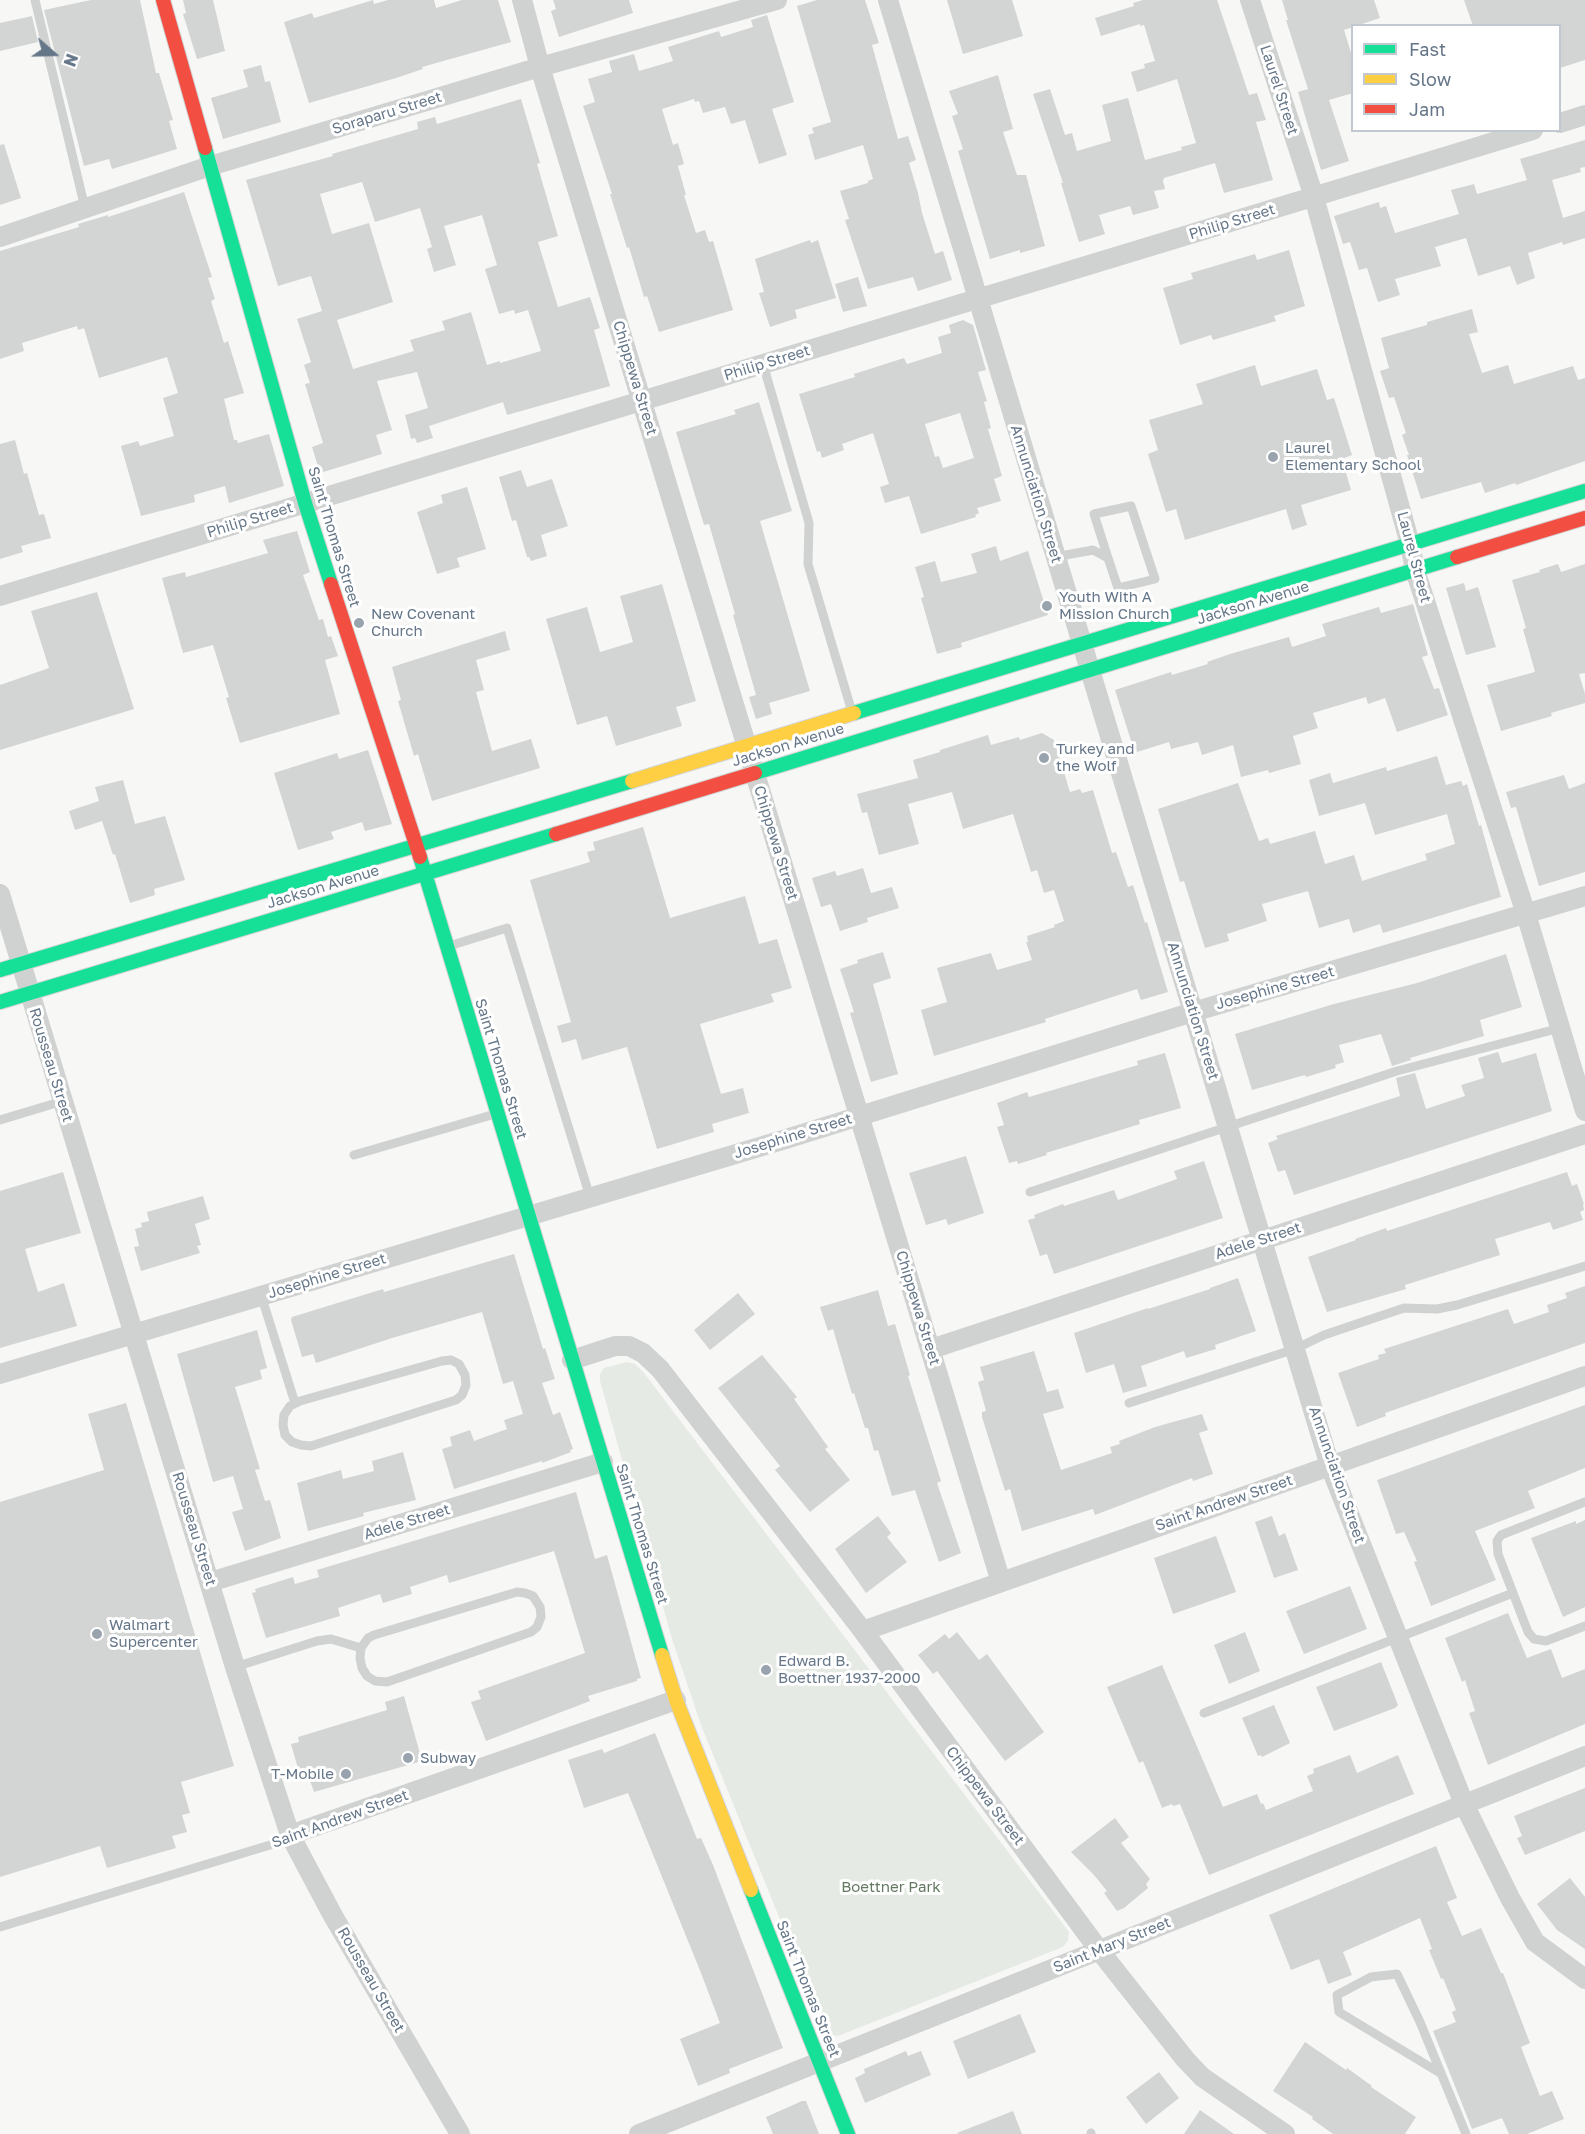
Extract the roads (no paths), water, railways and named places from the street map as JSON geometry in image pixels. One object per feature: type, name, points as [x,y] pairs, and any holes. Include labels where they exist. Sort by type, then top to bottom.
[{"type":"street","name":"Saint Thomas Street","points":[[163,0],[305,503],[447,947],[676,1700],[848,2134]]},
{"type":"street","name":"Chippewa Street","points":[[522,0],[540,67],[1000,1582]]},
{"type":"street","name":"Soraparu Street","points":[[0,237],[210,166],[540,67],[777,0]]},
{"type":"street","name":"Annunciation Street","points":[[888,0],[1330,1466],[1464,1804],[1510,1898],[1534,1942],[1585,1979]]},
{"type":"street","name":"Laurel Street","points":[[1250,0],[1314,197],[1410,544],[1415,570],[1526,914],[1585,1111]]},
{"type":"street","points":[[1561,123],[1585,115]]},
{"type":"street","name":"Philip Street","points":[[0,596],[1526,132]]},
{"type":"street","name":"Jackson Avenue","points":[[0,970],[416,847],[1585,491]]},
{"type":"street","name":"Jackson Avenue","points":[[0,1002],[1585,518]]},
{"type":"street","name":"Rousseau Street","points":[[0,894],[236,1667],[290,1835],[332,1914],[460,2134]]},
{"type":"street","name":"Josephine Street","points":[[0,1374],[858,1116],[1193,1012],[1585,896]]},
{"type":"street","name":"Adele Street","points":[[931,1349],[1585,1134]]},
{"type":"street","name":"Chippewa Street","points":[[572,1360],[615,1346],[629,1346],[643,1353],[660,1369],[863,1631],[1099,1950],[1185,2059],[1202,2077],[1286,2134]]},
{"type":"street","name":"Saint Andrew Street","points":[[863,1631],[1585,1376]]},
{"type":"street","name":"Adele Street","points":[[210,1582],[603,1462]]},
{"type":"street","name":"Saint Andrew Street","points":[[290,1835],[676,1700]]},
{"type":"street","name":"Saint Mary Street","points":[[639,2134],[1585,1756]]},
{"type":"lane","points":[[35,0],[85,208]]},
{"type":"lane","points":[[763,364],[809,523],[808,564],[852,714]]},
{"type":"lane","points":[[1055,557],[1093,550],[1108,558],[1118,588],[1155,579],[1131,506],[1094,514],[1108,558]]},
{"type":"lane","points":[[447,947],[507,928],[590,1197]]},
{"type":"lane","points":[[1030,1192],[1397,1071],[1560,1028]]},
{"type":"lane","points":[[0,1120],[63,1101]]},
{"type":"lane","points":[[354,1155],[497,1113]]},
{"type":"lane","points":[[1129,1403],[1295,1349],[1324,1335],[1404,1308],[1437,1309],[1457,1305],[1585,1266]]},
{"type":"lane","points":[[261,1295],[295,1403]]},
{"type":"lane","points":[[451,1360],[459,1364],[465,1375],[466,1385],[462,1395],[456,1400],[311,1446],[301,1446],[292,1442],[285,1435],[283,1425],[285,1415],[290,1406],[295,1403],[442,1361],[451,1360]]},
{"type":"lane","points":[[1585,1502],[1501,1535],[1497,1541],[1497,1554],[1528,1632],[1534,1638],[1546,1641],[1585,1626]]},
{"type":"lane","points":[[517,1592],[533,1596],[540,1607],[541,1617],[537,1628],[531,1632],[387,1682],[375,1681],[367,1676],[360,1658],[362,1648],[368,1638],[374,1635],[517,1592]]},
{"type":"lane","points":[[1204,1713],[1513,1593]]},
{"type":"lane","points":[[236,1667],[317,1641],[331,1639],[362,1648]]},
{"type":"lane","name":"Saint Andrew Street","points":[[0,1927],[270,1845],[290,1835]]},
{"type":"lane","points":[[1440,2073],[1339,2012],[1337,1995],[1371,1977],[1397,1974],[1440,2073],[1466,2134]]},
{"type":"place","name":"Laurel Elementary School","points":[[1273,457]]},
{"type":"place","name":"Youth With A Mission Church","points":[[1047,606]]},
{"type":"place","name":"New Covenant Church","points":[[359,623]]},
{"type":"place","name":"Turkey and the Wolf","points":[[1044,758]]},
{"type":"place","name":"Walmart Supercenter","points":[[97,1634]]},
{"type":"place","name":"Edward B. Boettner 1937-2000","points":[[766,1670]]},
{"type":"place","name":"Subway","points":[[408,1758]]},
{"type":"place","name":"T-Mobile","points":[[346,1774]]},
{"type":"park label","name":"Boettner Park","points":[[891,1887]]}]
